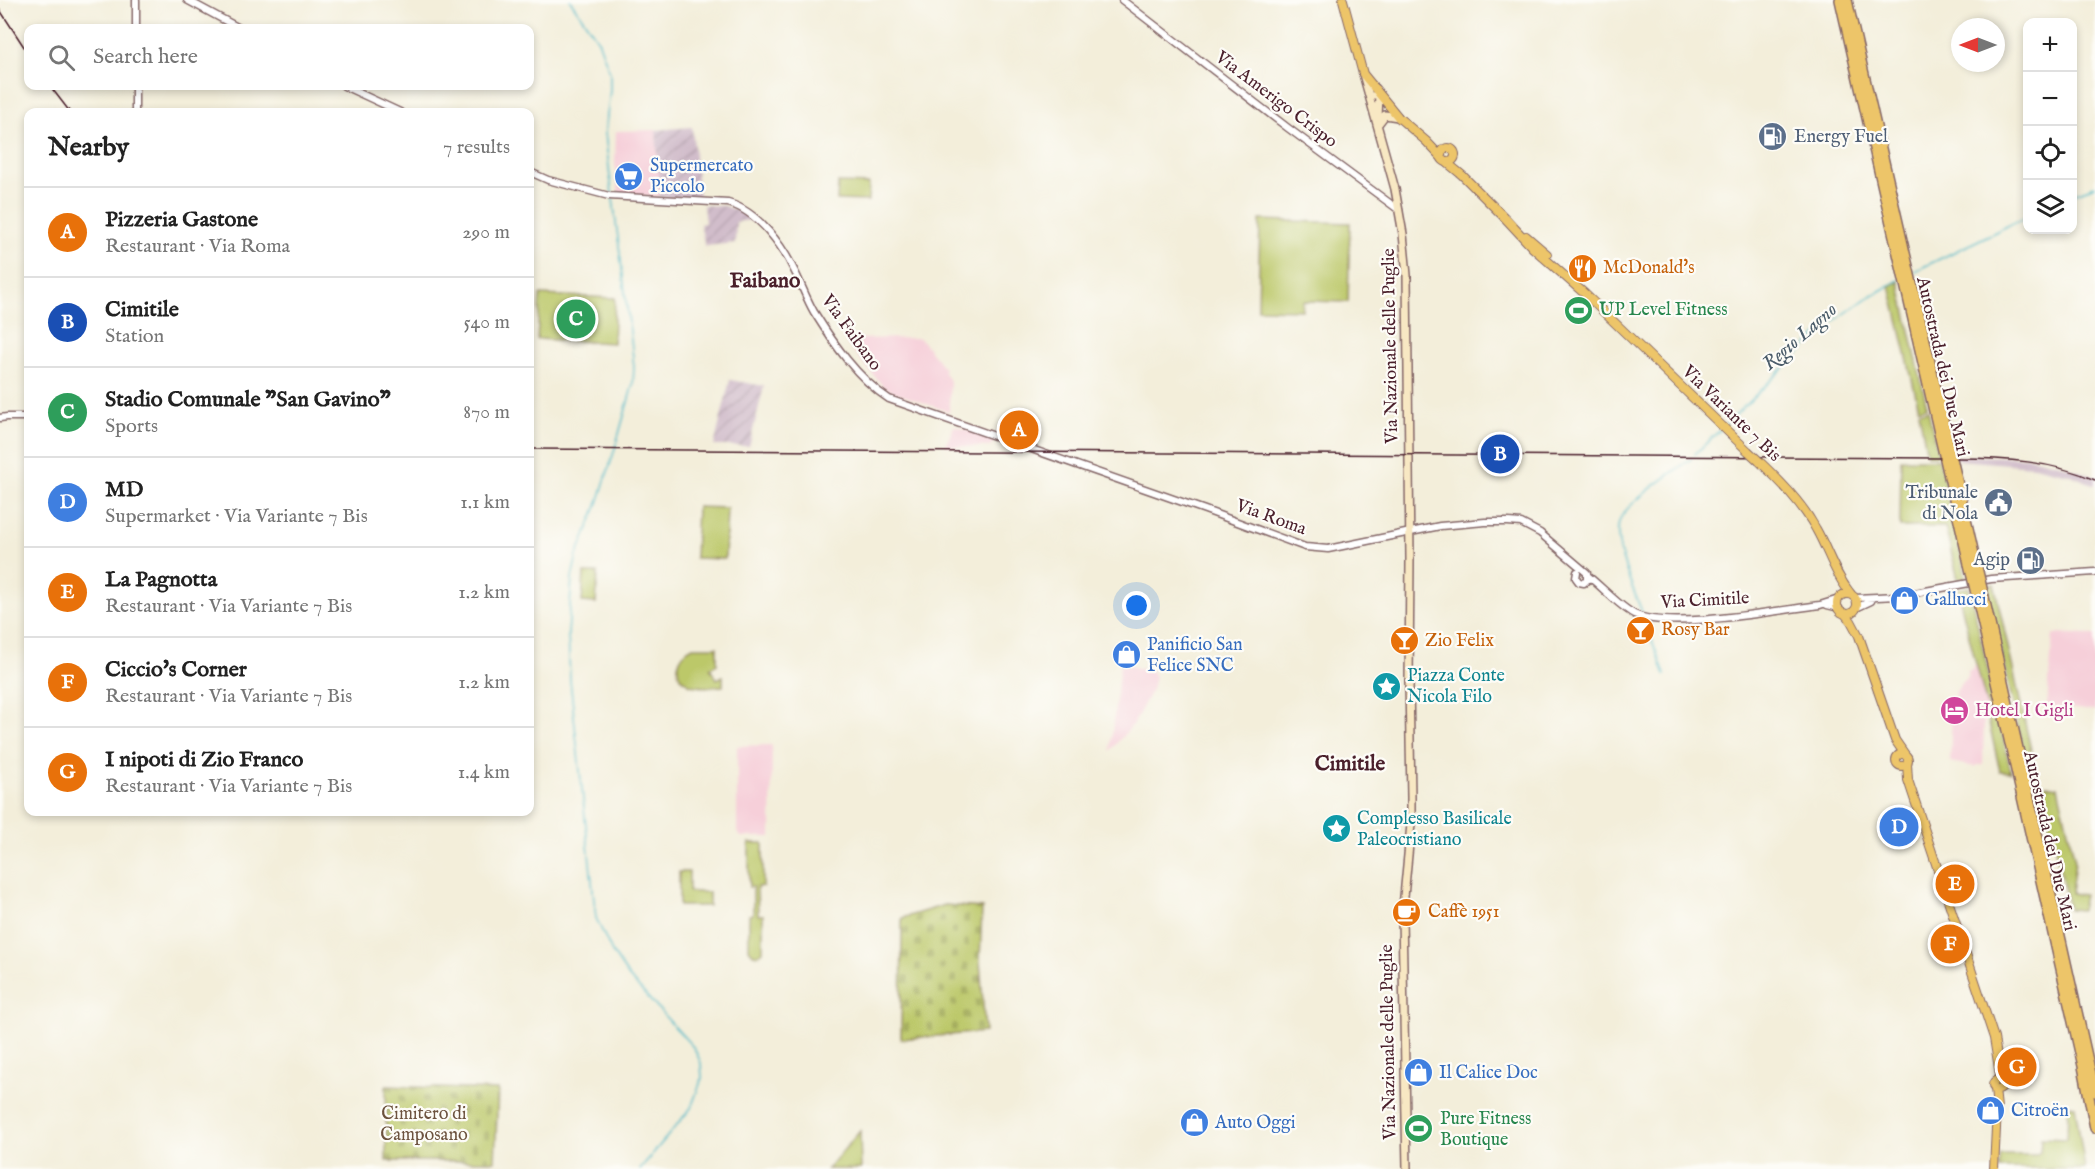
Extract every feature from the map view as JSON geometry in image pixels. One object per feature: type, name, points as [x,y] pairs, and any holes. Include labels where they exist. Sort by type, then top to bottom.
[{"type":"highway","name":"Autostrada dei Due Mari","points":[[1840,0],[2095,1092]]},
{"type":"highway","name":"Autostrada dei Due Mari","points":[[1847,0],[1972,563]]},
{"type":"highway","name":"Autostrada dei Due Mari","points":[[1980,597],[2095,1128]]},
{"type":"main road","name":"Via Variante 7 Bis","points":[[1343,0],[1363,74],[1379,94],[1399,118],[1578,284],[1585,294]]},
{"type":"main road","name":"Via Nazionale delle Puglie","points":[[1363,74],[1399,210],[1407,275],[1408,682],[1411,806],[1402,915],[1407,1169]]},
{"type":"main road","name":"Via Nazionale delle Puglie","points":[[1377,126],[1379,94]]},
{"type":"main road","points":[[1370,101],[1373,96],[1379,94]]},
{"type":"main road","points":[[1377,126],[1385,115],[1399,118]]},
{"type":"main road","name":"Via Variante 7 Bis","points":[[1426,141],[1448,148]]},
{"type":"main road","points":[[1448,148],[1454,151],[1455,158],[1452,161],[1443,160],[1442,151],[1448,148]]},
{"type":"main road","name":"Via Variante 7 Bis","points":[[1455,158],[1462,175]]},
{"type":"main road","name":"Via Variante 7 Bis","points":[[1506,219],[1514,230],[1585,294],[1780,482],[1815,526],[1836,571],[1853,596]]},
{"type":"main road","name":"Via Variante 7 Bis","points":[[1529,238],[1541,255]]},
{"type":"main road","name":"Via Variante 7 Bis","points":[[1836,571],[1840,588],[1839,598]]},
{"type":"main road","points":[[1859,636],[1853,596],[1844,594],[1839,598],[1841,610],[1851,621],[1859,636],[1895,740],[1907,759],[1908,780]]},
{"type":"main road","points":[[1841,610],[1850,613],[1856,609]]},
{"type":"main road","points":[[1895,740],[1897,761],[1908,780],[1980,993],[1997,1052],[1995,1169]]},
{"type":"main road","points":[[1897,761],[1900,754],[1907,759]]},
{"type":"street","points":[[136,0],[136,24]]},
{"type":"street","points":[[187,0],[232,24]]},
{"type":"street","name":"Via Amerigo Crispo","points":[[1122,0],[1136,13],[1399,210]]},
{"type":"street","points":[[135,90],[135,108]]},
{"type":"street","points":[[353,90],[391,108]]},
{"type":"street","name":"Via Faibano","points":[[534,174],[548,180],[612,196],[728,203],[745,209],[766,230],[790,263],[813,310],[853,367],[874,389],[889,399],[1011,441]]},
{"type":"street","points":[[0,418],[24,417]]},
{"type":"street","name":"Via Roma","points":[[1011,441],[1305,548],[1328,549],[1440,526],[1508,522],[1530,527]]},
{"type":"street","name":"Via Cimitile","points":[[1530,527],[1627,609],[1647,618],[1692,621],[1820,605],[1839,598]]},
{"type":"street","points":[[1856,609],[1863,603],[1880,598],[1991,579],[2095,572]]},
{"type":"street","points":[[1583,573],[1587,580],[1584,583],[1577,580],[1583,573]]},
{"type":"street","name":"Via Cimitile","points":[[1584,583],[1602,587]]},
{"type":"street","points":[[1853,596],[1880,598]]},
{"type":"street","name":"Via Cimitile","points":[[1820,605],[1841,610]]},
{"type":"shaded area","points":[[692,127],[699,198],[660,197],[656,130]]},
{"type":"shaded area","points":[[656,130],[660,197],[619,195],[615,164],[616,131]]},
{"type":"shaded area","points":[[703,205],[724,206],[741,212],[752,220],[736,222],[735,243],[705,246],[700,224],[705,223]]},
{"type":"shaded area","points":[[920,338],[945,369],[943,371],[950,381],[949,412],[883,386],[846,343],[851,339]]},
{"type":"shaded area","points":[[730,380],[764,386],[749,446],[714,446]]},
{"type":"shaded area","points":[[954,426],[995,439],[991,447],[945,446]]},
{"type":"shaded area","points":[[1957,456],[2029,457],[2057,463],[2095,477],[2095,485],[2068,474],[2034,466],[1958,460]]},
{"type":"shaded area","points":[[2053,634],[2095,635],[2095,711],[2047,706]]},
{"type":"shaded area","points":[[1120,664],[1152,671],[1155,677],[1152,689],[1134,723],[1110,751]]},
{"type":"shaded area","name":"Hotel I Gigli","points":[[1974,665],[1977,665],[1990,719],[1984,719],[1983,765],[1976,767],[1950,762],[1952,711],[1956,691]]},
{"type":"shaded area","points":[[772,745],[771,837],[741,837],[737,832],[737,746]]},
{"type":"green space","points":[[838,183],[869,184],[868,201],[837,200]]},
{"type":"green space","points":[[1260,220],[1350,223],[1348,302],[1303,301],[1302,310],[1258,309]]},
{"type":"green space","points":[[1899,281],[1927,407],[1919,409],[1890,286]]},
{"type":"green space","points":[[540,295],[615,298],[613,343],[537,339]]},
{"type":"green space","points":[[1928,410],[1938,455],[1927,455],[1919,412]]},
{"type":"green space","points":[[1901,459],[1939,459],[1966,577],[1958,579],[1945,527],[1900,527]]},
{"type":"green space","points":[[697,507],[727,508],[725,559],[695,558]]},
{"type":"green space","points":[[584,573],[598,573],[596,603],[582,602]]},
{"type":"green space","points":[[1994,584],[2035,768],[2029,775],[1986,585]]},
{"type":"green space","points":[[1969,587],[2011,772],[2000,771],[1988,719],[1990,718],[1957,589]]},
{"type":"green space","points":[[693,647],[717,647],[717,664],[710,668],[717,679],[723,676],[723,686],[697,686],[683,680],[678,665],[683,654]]},
{"type":"green space","points":[[2040,784],[2058,787],[2075,861],[2071,893],[2084,895],[2081,910],[2069,909]]},
{"type":"green space","points":[[749,843],[763,843],[763,886],[757,887],[758,915],[763,915],[763,951],[758,955],[754,955],[749,949],[749,915],[753,914],[753,887],[749,887]]},
{"type":"green space","points":[[679,872],[689,872],[689,892],[709,892],[709,906],[679,906]]},
{"type":"green space","points":[[945,905],[982,908],[980,961],[985,1032],[901,1039],[902,918]]},
{"type":"green space","name":"Cimitero di Camposano","points":[[386,1086],[498,1090],[495,1161],[386,1161]]},
{"type":"green space","points":[[2068,1105],[2075,1106],[2085,1169],[1999,1169],[2001,1155],[2036,1155],[2040,1152],[2041,1138],[2067,1139]]},
{"type":"green space","points":[[860,1131],[861,1169],[827,1169],[831,1165]]},
{"type":"waterway","points":[[570,0],[598,40],[610,73],[605,133],[612,194]]},
{"type":"waterway","name":"Regio Lagno","points":[[2077,193],[2095,186]]},
{"type":"waterway","points":[[613,199],[631,339],[633,384],[597,506],[577,555],[572,578],[568,634],[570,680],[596,918],[612,952],[629,977],[694,1048],[701,1063],[702,1078],[691,1108],[640,1169]]},
{"type":"waterway","points":[[1915,271],[2023,218]]},
{"type":"waterway","name":"Regio Lagno","points":[[1726,424],[1826,327],[1864,300],[1899,280]]},
{"type":"waterway","points":[[1695,454],[1720,430]]},
{"type":"waterway","points":[[1642,612],[1621,553],[1618,529],[1620,519],[1641,496],[1691,459]]},
{"type":"waterway","points":[[1645,622],[1665,675]]},
{"type":"railway","points":[[0,10],[24,47]]},
{"type":"railway","points":[[53,90],[67,108]]},
{"type":"railway","points":[[534,449],[1940,458]]},
{"type":"railway","points":[[1957,458],[2028,462],[2062,469],[2095,480]]},
{"type":"place","name":"Energy Fuel","points":[[1773,137]]},
{"type":"place","name":"Supermercato Piccolo","points":[[629,176]]},
{"type":"place","name":"McDonald's","points":[[1582,268]]},
{"type":"place","name":"UP Level Fitness","points":[[1578,310]]},
{"type":"place","name":"Stadio Comunale \"San Gavino\"","points":[[576,319]]},
{"type":"place","name":"Pizzeria Gastone","points":[[1019,430]]},
{"type":"place","name":"Cimitile","points":[[1500,454]]},
{"type":"place","name":"Tribunale di Nola","points":[[1999,503]]},
{"type":"place","name":"Agip","points":[[2031,560]]},
{"type":"place","name":"Gallucci","points":[[1904,600]]},
{"type":"place","name":"Rosy Bar","points":[[1640,630]]},
{"type":"place","name":"Zio Felix","points":[[1404,641]]},
{"type":"place","name":"Panificio San Felice SNC","points":[[1126,655]]},
{"type":"place","name":"Piazza Conte Nicola Filo","points":[[1386,686]]},
{"type":"place","name":"Hotel I Gigli","points":[[1954,711]]},
{"type":"place","name":"MD","points":[[1899,827]]},
{"type":"place","name":"Complesso Basilicale Paleocristiano","points":[[1336,829]]},
{"type":"place","name":"La Pagnotta","points":[[1955,884]]},
{"type":"place","name":"Caffè 1951","points":[[1407,912]]},
{"type":"place","name":"Ciccio's Corner","points":[[1950,944]]},
{"type":"place","name":"I nipoti di Zio Franco","points":[[2017,1067]]},
{"type":"place","name":"Il Calice Doc","points":[[1418,1073]]},
{"type":"place","name":"Citroën","points":[[1990,1111]]},
{"type":"place","name":"Auto Oggi","points":[[1194,1123]]},
{"type":"place","name":"Pure Fitness Boutique","points":[[1419,1129]]},
{"type":"district","name":"Faibano","points":[[765,281]]},
{"type":"district","name":"Cimitile","points":[[1350,764]]}]
